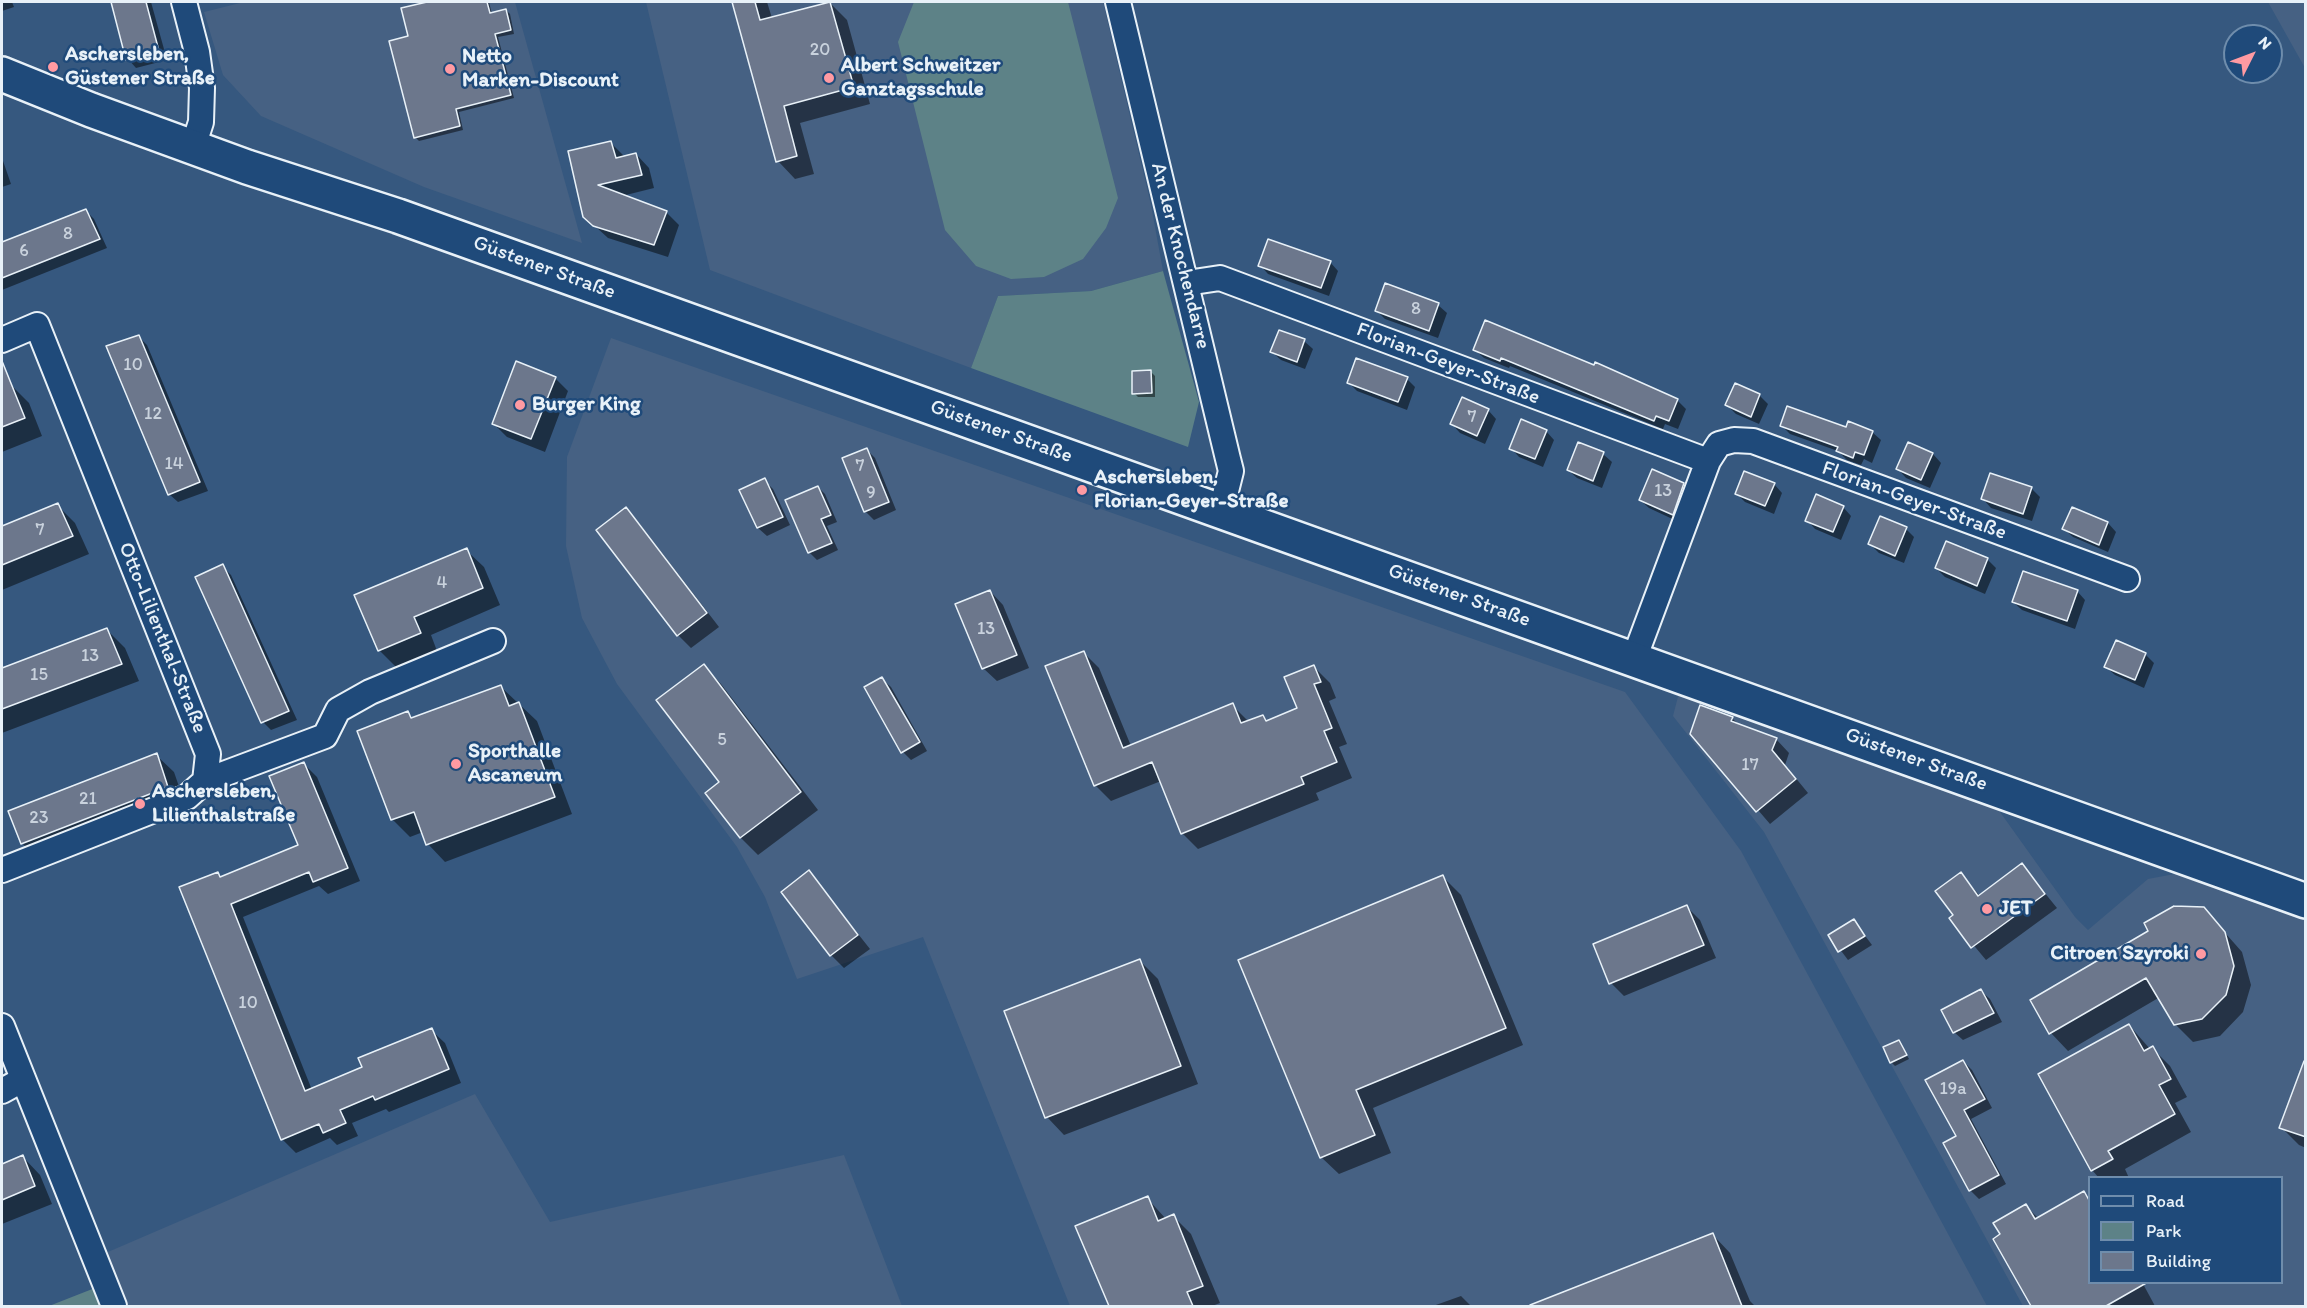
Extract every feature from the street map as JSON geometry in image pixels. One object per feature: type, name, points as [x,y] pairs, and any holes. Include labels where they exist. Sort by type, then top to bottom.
[{"type":"main road","name":"Güstener Straße","points":[[2,74],[91,110],[193,147],[410,220],[2306,901]]},
{"type":"street","name":"An der Knochendarre","points":[[1118,2],[1231,471],[1221,511]]},
{"type":"street","points":[[189,3],[202,88],[201,122],[193,147]]},
{"type":"street","name":"Florian-Geyer-Straße","points":[[1187,283],[1220,278],[1708,461]]},
{"type":"street","name":"Otto-Lilienthal-Straße","points":[[2,340],[37,325],[208,754],[205,781]]},
{"type":"street","name":"Florian-Geyer-Straße","points":[[1634,658],[1708,461],[1719,444],[1734,440],[1753,441],[2127,579]]},
{"type":"street","points":[[2,870],[187,797],[205,781],[325,736],[338,710],[370,692],[493,641]]},
{"type":"street","points":[[2,1026],[12,1086],[114,1306]]},
{"type":"shaded area","points":[[244,2],[515,2],[582,243],[424,187],[261,116],[223,75],[204,12]]},
{"type":"shaded area","points":[[646,2],[1103,2],[1151,205],[1163,271],[1091,291],[998,296],[971,368],[710,270]]},
{"type":"shaded area","points":[[2268,2],[2305,2],[2305,68],[2283,29],[2283,24],[2280,24]]},
{"type":"shaded area","points":[[611,338],[1625,692],[1741,851],[1987,1306],[1070,1306],[923,937],[797,979],[765,897],[737,847],[617,684],[582,618],[566,546],[567,457]]},
{"type":"shaded area","points":[[1680,689],[1990,798],[2075,917],[2088,930],[2148,879],[2185,872],[2305,917],[2305,1306],[2023,1306],[1764,832],[1673,716]]},
{"type":"shaded area","points":[[475,1094],[550,1222],[844,1155],[902,1306],[115,1306],[94,1258]]},
{"type":"green space","points":[[914,2],[1068,2],[1118,198],[1106,228],[1083,259],[1044,277],[1011,279],[976,266],[945,230],[898,42]]},
{"type":"green space","points":[[1163,271],[1199,402],[1188,447],[971,368],[998,296],[1091,291]]},
{"type":"green space","points":[[100,1286],[108,1306],[49,1306]]},
{"type":"building","points":[[111,2],[146,2],[159,51],[126,60]]},
{"type":"building","name":"Netto Marken-Discount","points":[[427,2],[487,2],[490,13],[506,9],[511,30],[495,34],[511,95],[456,109],[460,126],[414,138],[389,41],[408,36],[401,8]]},
{"type":"building","name":"Albert Schweitzer Ganztagsschule","points":[[732,2],[755,2],[760,20],[830,2],[854,87],[784,106],[797,156],[776,162]]},
{"type":"building","points":[[611,141],[616,158],[636,153],[642,175],[598,185],[667,211],[654,245],[593,226],[583,217],[568,151]]},
{"type":"building","points":[[86,209],[100,239],[2,278],[2,242]]},
{"type":"building","points":[[1268,239],[1331,261],[1321,288],[1258,266]]},
{"type":"building","points":[[1385,283],[1439,303],[1429,331],[1375,311]]},
{"type":"building","points":[[1485,320],[1594,365],[1595,362],[1678,399],[1669,421],[1656,416],[1654,421],[1501,358],[1500,361],[1473,350]]},
{"type":"building","points":[[1279,330],[1305,339],[1297,362],[1270,352]]},
{"type":"building","points":[[139,335],[200,482],[168,495],[106,346]]},
{"type":"building","points":[[1356,358],[1408,377],[1398,402],[1347,383]]},
{"type":"building","points":[[2,361],[25,418],[2,427]]},
{"type":"building","points":[[516,361],[556,377],[531,439],[492,424]]},
{"type":"building","points":[[1151,370],[1152,393],[1132,394],[1132,371]]},
{"type":"building","points":[[1735,383],[1760,394],[1751,417],[1725,405]]},
{"type":"building","points":[[1462,397],[1489,409],[1477,436],[1450,424]]},
{"type":"building","points":[[1787,406],[1846,427],[1848,421],[1873,431],[1864,455],[1855,452],[1853,458],[1836,451],[1838,447],[1780,426]]},
{"type":"building","points":[[1521,419],[1547,430],[1535,459],[1509,449]]},
{"type":"building","points":[[1578,442],[1604,452],[1593,481],[1567,470]]},
{"type":"building","points":[[1908,442],[1933,453],[1921,480],[1896,469]]},
{"type":"building","points":[[867,448],[889,502],[864,512],[842,458]]},
{"type":"building","points":[[1652,469],[1684,483],[1673,515],[1639,500]]},
{"type":"building","points":[[1744,471],[1775,483],[1765,506],[1735,494]]},
{"type":"building","points":[[1990,473],[2032,487],[2023,514],[1981,499]]},
{"type":"building","points":[[765,478],[783,517],[757,528],[739,490]]},
{"type":"building","points":[[818,486],[831,515],[821,519],[832,543],[808,553],[785,500]]},
{"type":"building","points":[[1816,494],[1844,506],[1833,532],[1805,521]]},
{"type":"building","points":[[58,503],[73,536],[2,565],[2,526]]},
{"type":"building","points":[[626,507],[707,613],[677,636],[596,530]]},
{"type":"building","points":[[2072,507],[2108,522],[2099,545],[2062,529]]},
{"type":"building","points":[[1880,516],[1907,527],[1895,556],[1868,544]]},
{"type":"building","points":[[1946,541],[1988,558],[1977,586],[1935,568]]},
{"type":"building","points":[[467,548],[483,588],[414,617],[421,633],[378,651],[354,595]]},
{"type":"building","points":[[223,564],[289,711],[261,723],[195,577]]},
{"type":"building","points":[[2023,571],[2078,590],[2067,621],[2012,602]]},
{"type":"building","points":[[990,590],[1017,655],[982,669],[955,604]]},
{"type":"building","points":[[107,628],[122,664],[2,709],[2,668]]},
{"type":"building","points":[[2116,640],[2146,653],[2135,680],[2104,667]]},
{"type":"building","points":[[1084,651],[1123,748],[1233,703],[1241,723],[1263,715],[1266,721],[1297,708],[1284,677],[1314,665],[1321,682],[1314,684],[1332,728],[1324,731],[1337,762],[1301,777],[1304,784],[1181,834],[1152,762],[1094,786],[1045,666]]},
{"type":"building","points":[[704,664],[801,792],[740,838],[705,793],[719,782],[656,700]]},
{"type":"building","points":[[882,677],[920,742],[901,753],[864,687]]},
{"type":"building","name":"Sporthalle Ascaneum","points":[[501,685],[509,706],[519,702],[555,797],[426,845],[414,812],[391,820],[357,731],[408,711],[411,718]]},
{"type":"building","points":[[1700,705],[1733,717],[1731,721],[1777,738],[1772,750],[1796,779],[1756,812],[1690,734]]},
{"type":"building","points":[[157,753],[168,787],[21,844],[8,811]]},
{"type":"building","points":[[304,762],[348,868],[313,882],[309,872],[231,904],[305,1091],[362,1067],[358,1058],[432,1028],[449,1069],[375,1100],[373,1096],[340,1110],[346,1123],[323,1133],[319,1124],[281,1140],[179,887],[218,872],[220,877],[298,845],[269,776]]},
{"type":"building","name":"JET","points":[[2022,863],[2045,894],[1971,948],[1949,918],[1953,915],[1935,891],[1961,872],[1978,896]]},
{"type":"building","points":[[809,870],[858,935],[830,956],[781,892]]},
{"type":"building","points":[[1443,875],[1506,1028],[1356,1090],[1375,1135],[1320,1158],[1238,960]]},
{"type":"building","points":[[1687,905],[1704,945],[1609,984],[1593,944]]},
{"type":"building","points":[[2174,906],[2204,907],[2225,932],[2234,966],[2226,995],[2202,1019],[2174,1025],[2146,978],[2049,1034],[2030,1000],[2148,931],[2144,923]]},
{"type":"building","points":[[1854,919],[1865,936],[1838,952],[1828,935]]},
{"type":"building","points":[[1140,959],[1181,1066],[1045,1118],[1004,1011]]},
{"type":"building","points":[[1981,989],[1994,1013],[1953,1033],[1941,1010]]},
{"type":"building","points":[[2129,1024],[2144,1051],[2153,1046],[2171,1079],[2159,1085],[2175,1114],[2108,1151],[2113,1159],[2091,1171],[2038,1074]]},
{"type":"building","points":[[1899,1040],[1907,1055],[1890,1063],[1883,1047]]},
{"type":"building","points":[[1963,1060],[1985,1099],[1964,1110],[1999,1175],[1969,1191],[1943,1143],[1956,1136],[1925,1080]]},
{"type":"building","points":[[2304,1061],[2306,1061],[2306,1137],[2279,1128]]},
{"type":"building","points":[[23,1155],[35,1186],[2,1200],[2,1164]]},
{"type":"building","points":[[2084,1191],[2088,1198],[2088,1284],[2144,1284],[2106,1306],[2031,1306],[1993,1239],[2000,1234],[1993,1223],[2026,1204],[2035,1219]]},
{"type":"building","points":[[1148,1196],[1158,1221],[1174,1214],[1203,1286],[1187,1292],[1193,1306],[1109,1306],[1075,1226]]},
{"type":"building","points":[[1713,1233],[1742,1306],[1530,1306],[1530,1305]]},
{"type":"place","name":"Aschersleben, Güstener Straße","points":[[53,67]]},
{"type":"place","name":"Netto Marken-Discount","points":[[450,69]]},
{"type":"place","name":"Albert Schweitzer Ganztagsschule","points":[[829,78]]},
{"type":"place","name":"Burger King","points":[[520,405]]},
{"type":"place","name":"Aschersleben, Florian-Geyer-Straße","points":[[1082,490]]},
{"type":"place","name":"Sporthalle Ascaneum","points":[[456,764]]},
{"type":"place","name":"Aschersleben, Lilienthalstraße","points":[[140,804]]},
{"type":"place","name":"JET","points":[[1987,909]]},
{"type":"place","name":"Citroen Szyroki","points":[[2201,954]]}]
